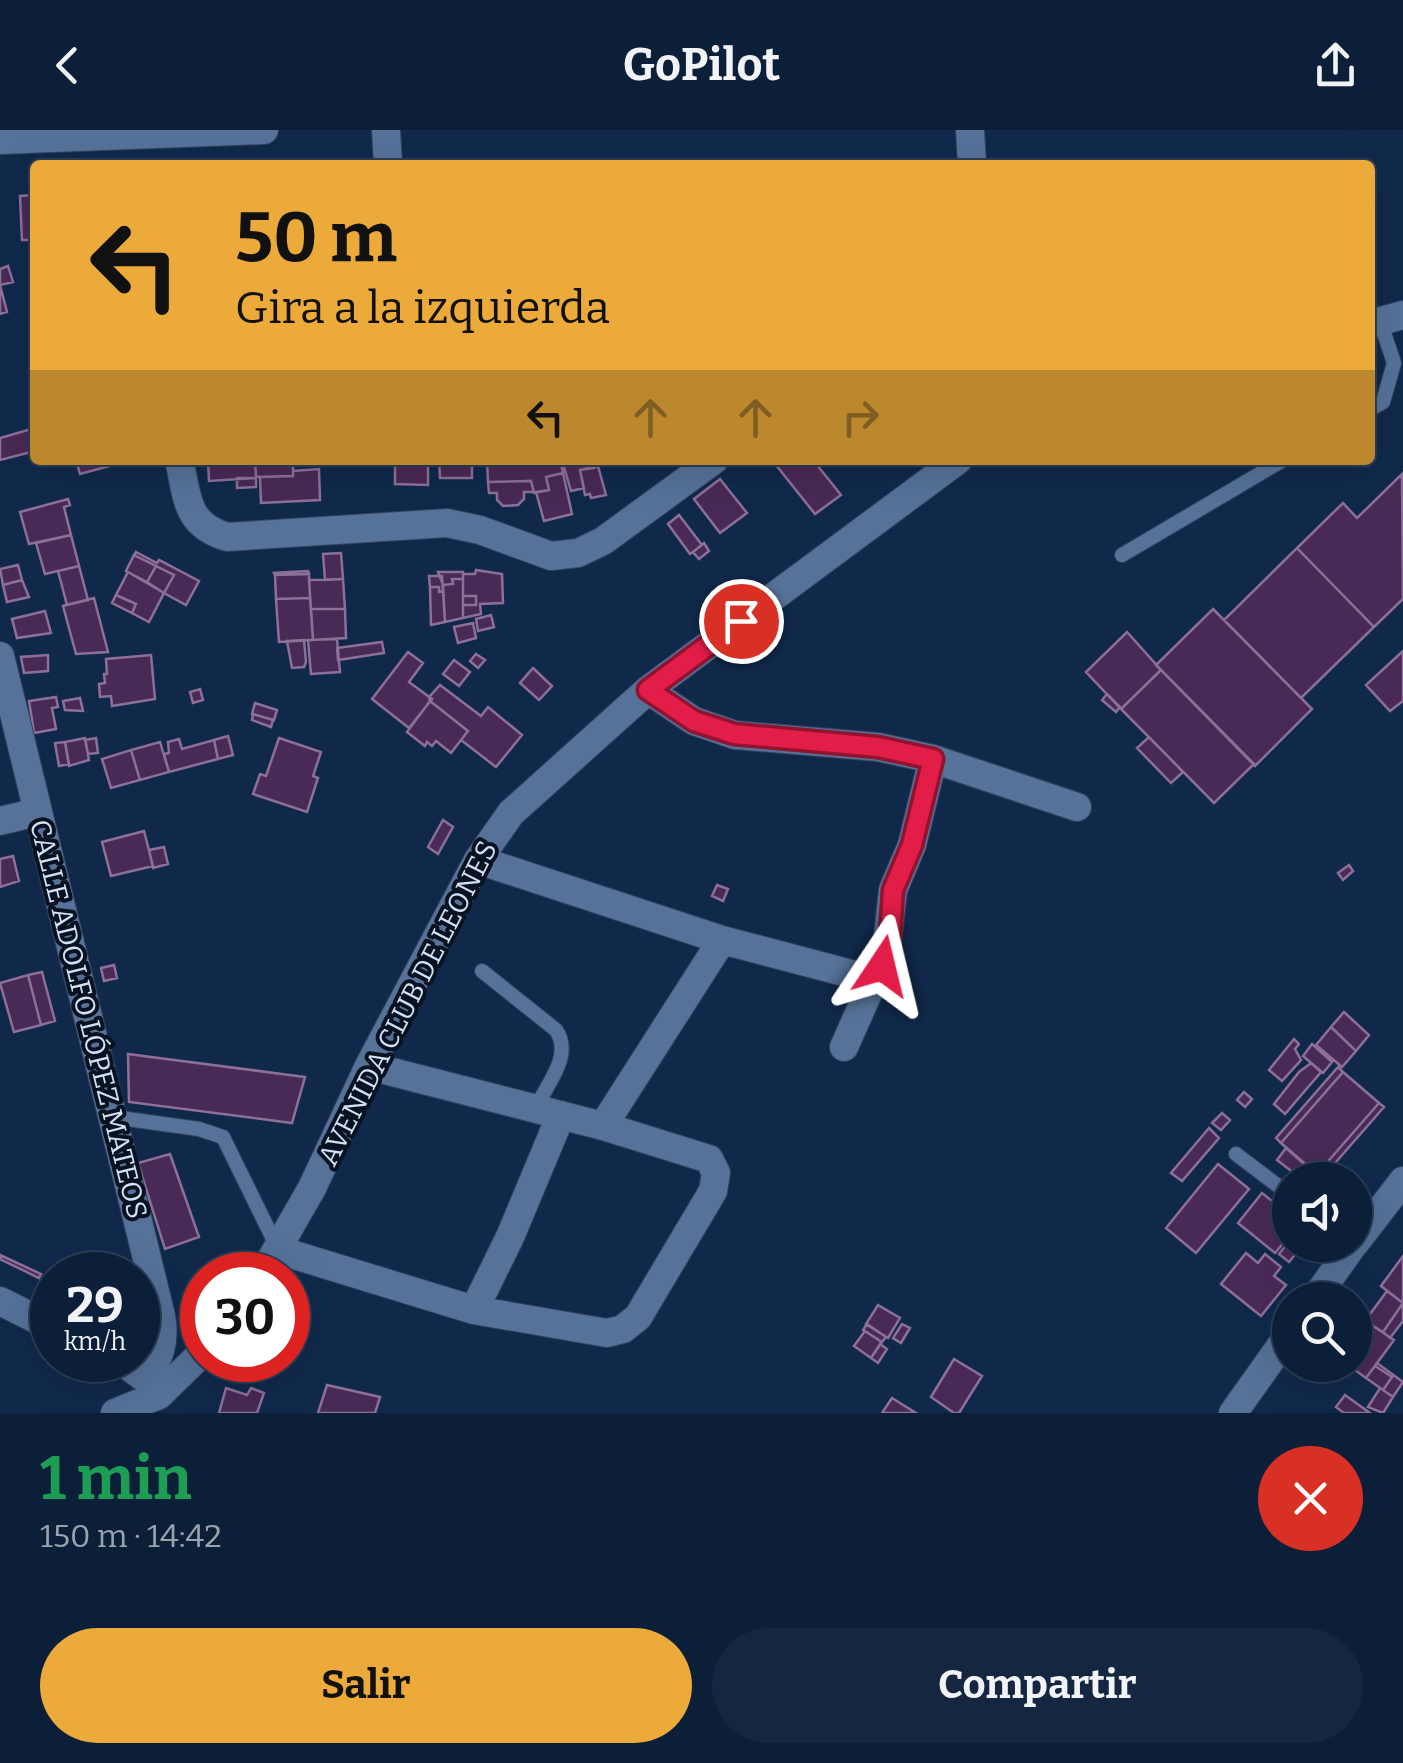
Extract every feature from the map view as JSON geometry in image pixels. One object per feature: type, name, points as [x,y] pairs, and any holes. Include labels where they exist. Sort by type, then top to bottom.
[{"type":"street","points":[[0,140],[264,130]]},
{"type":"street","points":[[386,130],[388,160]]},
{"type":"street","points":[[970,130],[972,160]]},
{"type":"street","points":[[179,465],[192,516],[200,525],[227,537],[447,523],[480,530],[551,556],[578,553],[603,541],[707,465]]},
{"type":"street","name":"AVENIDA CLUB DE LEONES","points":[[278,1250],[478,860],[511,813],[648,690],[951,465]]},
{"type":"street","name":"CALLE ADOLFO LÓPEZ MATEOS","points":[[0,656],[165,1335],[157,1396]]},
{"type":"street","points":[[648,690],[694,721],[734,734],[878,747],[933,759],[1077,808]]},
{"type":"street","points":[[844,1047],[890,937],[893,890],[912,845],[933,759]]},
{"type":"street","points":[[0,821],[38,812]]},
{"type":"street","points":[[478,860],[722,940],[874,980]]},
{"type":"street","points":[[603,1126],[722,940]]},
{"type":"street","points":[[278,1250],[474,1310],[606,1333],[623,1329],[638,1317],[713,1191],[716,1173],[708,1159],[549,1111],[369,1066]]},
{"type":"street","points":[[474,1310],[510,1237],[549,1111]]},
{"type":"street","points":[[1372,1221],[1403,1181]]},
{"type":"street","points":[[0,1301],[30,1316]]},
{"type":"street","points":[[1232,1413],[1272,1358]]},
{"type":"street","points":[[115,1413],[157,1396],[180,1374]]},
{"type":"lane","points":[[1375,406],[1383,402],[1394,363],[1385,320]]},
{"type":"lane","points":[[1122,555],[1275,465]]},
{"type":"lane","points":[[482,970],[556,1030],[564,1042],[549,1111]]},
{"type":"lane","points":[[114,1117],[223,1137],[278,1250]]},
{"type":"lane","points":[[1236,1154],[1272,1181]]},
{"type":"building","points":[[30,195],[30,240],[22,240],[20,196]]},
{"type":"building","points":[[8,266],[13,282],[0,285],[0,269]]},
{"type":"building","points":[[0,285],[7,312],[0,314]]},
{"type":"building","points":[[30,429],[30,452],[0,460],[0,438]]},
{"type":"building","points":[[77,465],[114,465],[80,474]]},
{"type":"building","points":[[208,465],[255,465],[256,478],[209,481]]},
{"type":"building","points":[[255,465],[293,465],[293,476],[256,477]]},
{"type":"building","points":[[395,465],[428,465],[428,485],[395,484]]},
{"type":"building","points":[[439,465],[472,465],[472,478],[440,478]]},
{"type":"building","points":[[487,465],[561,465],[563,473],[546,477],[549,490],[534,493],[531,481],[488,482]]},
{"type":"building","points":[[563,465],[594,465],[580,470],[584,488],[571,491]]},
{"type":"building","points":[[776,465],[817,465],[841,495],[815,514]]},
{"type":"building","points":[[598,466],[606,495],[591,498],[590,494],[585,495],[580,470]]},
{"type":"building","points":[[319,469],[320,500],[261,503],[260,477],[293,476],[293,471]]},
{"type":"building","points":[[563,473],[572,514],[544,521],[536,492],[549,490],[546,477]]},
{"type":"building","points":[[1402,474],[1403,599],[1374,627],[1297,548],[1343,503],[1357,518]]},
{"type":"building","points":[[237,478],[256,478],[256,487],[237,488]]},
{"type":"building","points":[[720,479],[747,513],[720,533],[694,499]]},
{"type":"building","points":[[531,481],[534,492],[524,492],[518,505],[503,506],[497,493],[489,493],[488,482]]},
{"type":"building","points":[[68,499],[70,505],[64,507],[71,535],[29,544],[20,512]]},
{"type":"building","points":[[679,515],[702,545],[690,554],[668,524]]},
{"type":"building","points":[[71,535],[79,566],[45,574],[36,543]]},
{"type":"building","points":[[704,543],[709,551],[699,559],[693,552]]},
{"type":"building","points":[[1297,548],[1374,627],[1301,698],[1224,620]]},
{"type":"building","points":[[136,552],[199,581],[186,605],[164,593],[174,575],[134,555]]},
{"type":"building","points":[[341,553],[343,579],[325,580],[323,554]]},
{"type":"building","points":[[134,555],[156,566],[147,582],[126,571]]},
{"type":"building","points":[[18,565],[22,580],[3,585],[0,569]]},
{"type":"building","points":[[79,566],[88,600],[67,605],[58,571]]},
{"type":"building","points":[[156,566],[174,575],[164,593],[147,582]]},
{"type":"building","points":[[476,570],[502,574],[503,603],[480,604],[481,614],[463,618],[463,605],[476,605],[476,596],[463,596],[463,574],[475,574]]},
{"type":"building","points":[[308,571],[309,574],[274,573]]},
{"type":"building","points":[[128,572],[164,593],[149,622],[132,613],[136,604],[116,595]]},
{"type":"building","points":[[438,572],[463,572],[463,579],[452,579],[453,584],[443,585]]},
{"type":"building","points":[[309,574],[310,598],[276,599],[275,575]]},
{"type":"building","points":[[429,576],[442,576],[443,591],[430,587]]},
{"type":"building","points":[[343,579],[345,609],[311,609],[309,580]]},
{"type":"building","points":[[452,579],[463,579],[463,618],[445,622],[443,585],[453,584]]},
{"type":"building","points":[[22,580],[29,597],[7,602],[3,585]]},
{"type":"building","points":[[430,587],[443,591],[445,622],[431,625]]},
{"type":"building","points":[[116,595],[136,604],[132,613],[112,603]]},
{"type":"building","points":[[463,596],[476,596],[476,605],[463,605]]},
{"type":"building","points":[[94,598],[108,652],[76,654],[63,606]]},
{"type":"building","points":[[310,598],[313,640],[279,642],[276,599]]},
{"type":"building","points":[[311,609],[345,609],[346,638],[313,640]]},
{"type":"building","points":[[1213,609],[1312,709],[1255,766],[1156,665]]},
{"type":"building","points":[[45,611],[51,633],[17,638],[12,619]]},
{"type":"building","points":[[491,615],[494,627],[478,631],[476,619]]},
{"type":"building","points":[[473,623],[476,638],[458,643],[454,627]]},
{"type":"building","points":[[1127,632],[1161,670],[1121,709],[1086,672]]},
{"type":"building","points":[[337,639],[340,672],[311,674],[308,640]]},
{"type":"building","points":[[304,640],[304,667],[292,668],[287,641]]},
{"type":"building","points":[[382,642],[384,653],[338,660],[337,648]]},
{"type":"building","points":[[1403,651],[1403,701],[1390,711],[1366,685]]},
{"type":"building","points":[[408,652],[423,663],[409,682],[432,699],[409,728],[372,699]]},
{"type":"building","points":[[476,654],[485,660],[478,668],[470,661]]},
{"type":"building","points":[[48,655],[48,671],[24,673],[21,657]]},
{"type":"building","points":[[151,655],[155,699],[112,706],[111,696],[100,697],[99,684],[105,683],[107,674],[106,659]]},
{"type":"building","points":[[454,660],[470,672],[459,686],[443,674]]},
{"type":"building","points":[[533,668],[552,686],[539,700],[520,683]]},
{"type":"building","points":[[1161,670],[1254,764],[1214,803],[1121,709]]},
{"type":"building","points":[[440,685],[481,716],[488,707],[522,735],[496,767],[461,740],[468,731],[430,701]]},
{"type":"building","points":[[200,689],[203,700],[193,703],[190,692]]},
{"type":"building","points":[[1107,694],[1120,707],[1116,712],[1102,700]]},
{"type":"building","points":[[56,697],[58,707],[52,708],[56,729],[34,733],[29,701]]},
{"type":"building","points":[[80,698],[83,711],[65,710],[63,701]]},
{"type":"building","points":[[430,701],[468,731],[451,753],[436,741],[425,746],[407,732]]},
{"type":"building","points":[[255,703],[277,710],[274,720],[252,714]]},
{"type":"building","points":[[253,714],[273,720],[271,727],[252,720]]},
{"type":"building","points":[[228,736],[233,755],[218,759],[214,740]]},
{"type":"building","points":[[1149,737],[1183,772],[1171,783],[1137,748]]},
{"type":"building","points":[[85,738],[89,760],[69,766],[65,742]]},
{"type":"building","points":[[96,738],[98,753],[88,754],[85,740]]},
{"type":"building","points":[[279,738],[321,752],[307,812],[253,794],[260,774],[266,776]]},
{"type":"building","points":[[179,739],[182,749],[214,740],[218,759],[169,772],[164,754],[169,753],[168,742]]},
{"type":"building","points":[[65,742],[69,764],[59,766],[55,743]]},
{"type":"building","points":[[160,742],[169,772],[140,780],[131,750]]},
{"type":"building","points":[[131,750],[140,780],[111,788],[102,759]]},
{"type":"building","points":[[443,820],[453,827],[438,854],[428,847]]},
{"type":"building","points":[[144,831],[153,866],[111,876],[102,842]]},
{"type":"building","points":[[164,847],[168,864],[153,868],[149,850]]},
{"type":"building","points":[[13,856],[19,881],[0,887],[0,859]]},
{"type":"building","points":[[1349,865],[1353,871],[1343,880],[1338,873]]},
{"type":"building","points":[[717,885],[728,889],[723,901],[712,896]]},
{"type":"building","points":[[114,965],[117,978],[104,981],[101,968]]},
{"type":"building","points":[[42,972],[55,1021],[41,1025],[28,975]]},
{"type":"building","points":[[28,975],[41,1025],[14,1032],[0,983]]},
{"type":"building","points":[[1344,1012],[1369,1035],[1356,1051],[1331,1027]]},
{"type":"building","points":[[1331,1027],[1356,1051],[1342,1067],[1316,1045]]},
{"type":"building","points":[[1294,1039],[1299,1044],[1295,1049],[1301,1060],[1282,1081],[1269,1070]]},
{"type":"building","points":[[1312,1044],[1332,1062],[1323,1073],[1303,1056]]},
{"type":"building","points":[[128,1054],[305,1077],[292,1123],[129,1102]]},
{"type":"building","points":[[1311,1063],[1321,1072],[1285,1114],[1274,1104]]},
{"type":"building","points":[[1338,1067],[1343,1072],[1281,1143],[1276,1138]]},
{"type":"building","points":[[1343,1072],[1379,1103],[1327,1162],[1303,1162],[1281,1143]]},
{"type":"building","points":[[1244,1092],[1252,1099],[1245,1107],[1237,1100]]},
{"type":"building","points":[[1379,1103],[1384,1107],[1336,1162],[1327,1162]]},
{"type":"building","points":[[1222,1113],[1230,1120],[1221,1130],[1212,1123]]},
{"type":"building","points":[[1209,1128],[1219,1138],[1182,1181],[1171,1173]]},
{"type":"building","points":[[1286,1148],[1302,1162],[1280,1162],[1277,1160]]},
{"type":"building","points":[[170,1154],[199,1237],[165,1249],[138,1163]]},
{"type":"building","points":[[1218,1164],[1249,1189],[1196,1253],[1166,1228]]},
{"type":"building","points":[[1262,1193],[1272,1201],[1272,1251],[1238,1223]]},
{"type":"building","points":[[1246,1253],[1258,1263],[1265,1254],[1281,1267],[1274,1276],[1282,1282],[1272,1282],[1272,1302],[1261,1316],[1221,1284]]},
{"type":"building","points":[[0,1255],[30,1269],[30,1274],[0,1259]]},
{"type":"building","points":[[1403,1256],[1403,1303],[1381,1286]]},
{"type":"building","points":[[1387,1291],[1403,1303],[1383,1332],[1372,1325],[1372,1311]]},
{"type":"building","points":[[1403,1303],[1403,1321],[1390,1338],[1383,1332]]},
{"type":"building","points":[[878,1305],[900,1318],[888,1338],[866,1324]]},
{"type":"building","points":[[867,1324],[886,1337],[882,1342],[863,1330]]},
{"type":"building","points":[[902,1324],[910,1328],[901,1343],[893,1338]]},
{"type":"building","points":[[1372,1325],[1394,1340],[1372,1370]]},
{"type":"building","points":[[865,1331],[882,1342],[871,1358],[854,1346]]},
{"type":"building","points":[[880,1344],[887,1349],[878,1363],[871,1358]]},
{"type":"building","points":[[954,1359],[982,1376],[959,1413],[931,1397]]},
{"type":"building","points":[[1377,1363],[1403,1382],[1393,1397],[1383,1390],[1392,1377],[1375,1366]]},
{"type":"building","points":[[1375,1366],[1392,1377],[1383,1390],[1372,1382]]},
{"type":"building","points":[[327,1385],[380,1397],[375,1413],[318,1413]]},
{"type":"building","points":[[226,1388],[247,1395],[251,1388],[264,1393],[257,1413],[219,1413]]},
{"type":"building","points":[[1380,1388],[1393,1397],[1383,1413],[1368,1407]]},
{"type":"building","points":[[1345,1395],[1370,1413],[1344,1413],[1336,1407]]},
{"type":"building","points":[[892,1398],[916,1413],[882,1413]]},
{"type":"route","points":[[741,621],[648,690],[694,721],[734,734],[878,747],[933,759],[912,845],[893,890],[890,937],[882,966]]}]
